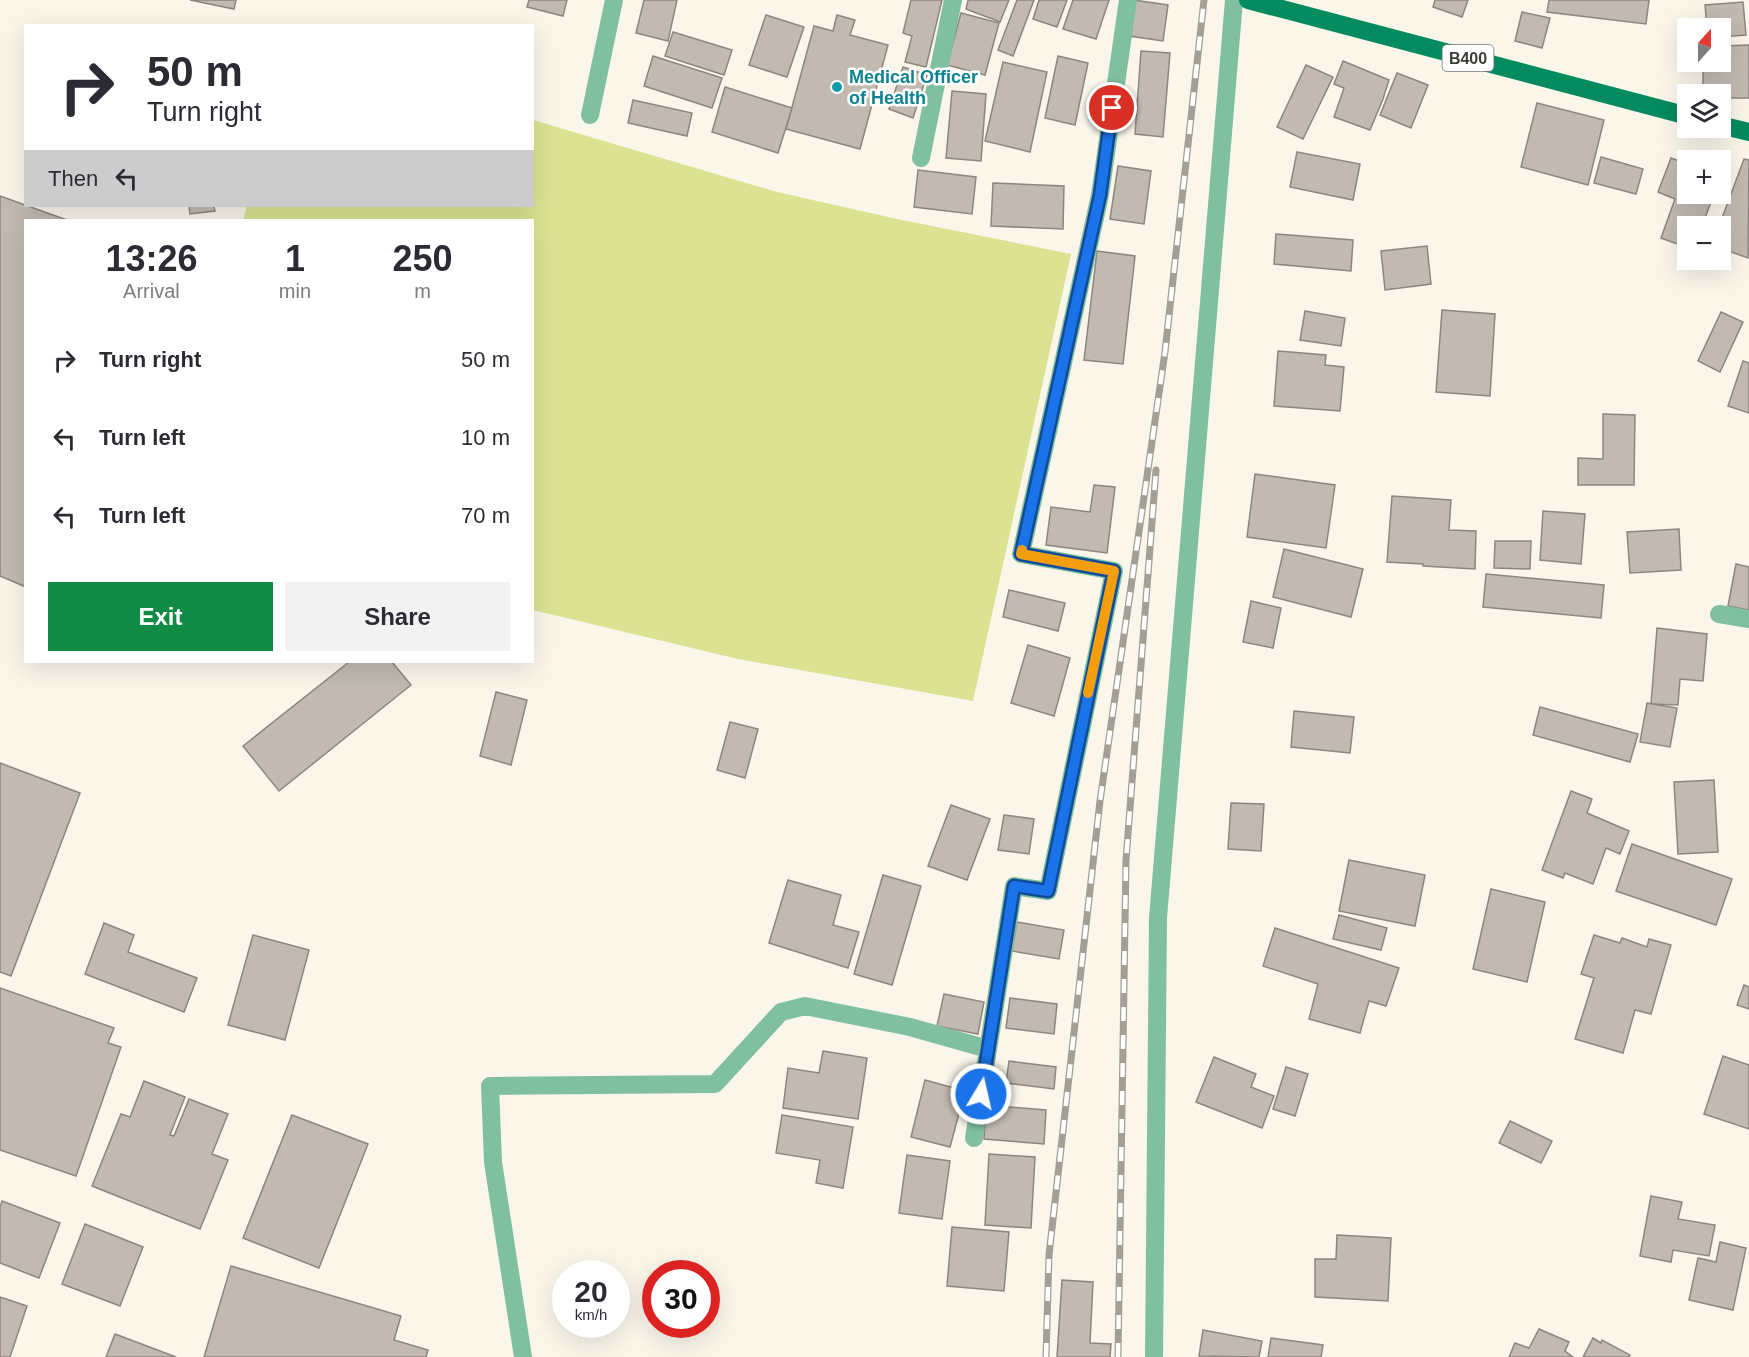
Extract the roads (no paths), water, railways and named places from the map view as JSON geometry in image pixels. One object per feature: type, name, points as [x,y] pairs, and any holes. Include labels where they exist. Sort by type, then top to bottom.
[{"type":"main road","name":"B400","points":[[1248,0],[1677,113]]},
{"type":"main road","points":[[1731,128],[1749,132]]},
{"type":"street","points":[[590,115],[614,0]]},
{"type":"street","points":[[921,158],[953,0]]},
{"type":"street","points":[[974,1138],[1014,886],[1048,891],[1114,571],[1021,554],[1100,195],[1128,0]]},
{"type":"street","points":[[1154,1357],[1158,918],[1234,0]]},
{"type":"street","points":[[1719,614],[1749,619]]},
{"type":"street","points":[[524,1357],[493,1162],[490,1086],[715,1084],[781,1012],[805,1006],[910,1027],[988,1049]]},
{"type":"railway","points":[[1046,1357],[1049,1255],[1100,801],[1165,352],[1204,0]]},
{"type":"railway","points":[[1118,1357],[1126,860],[1156,470]]},
{"type":"place","name":"Medical Officer of Health","points":[[837,87]]}]
